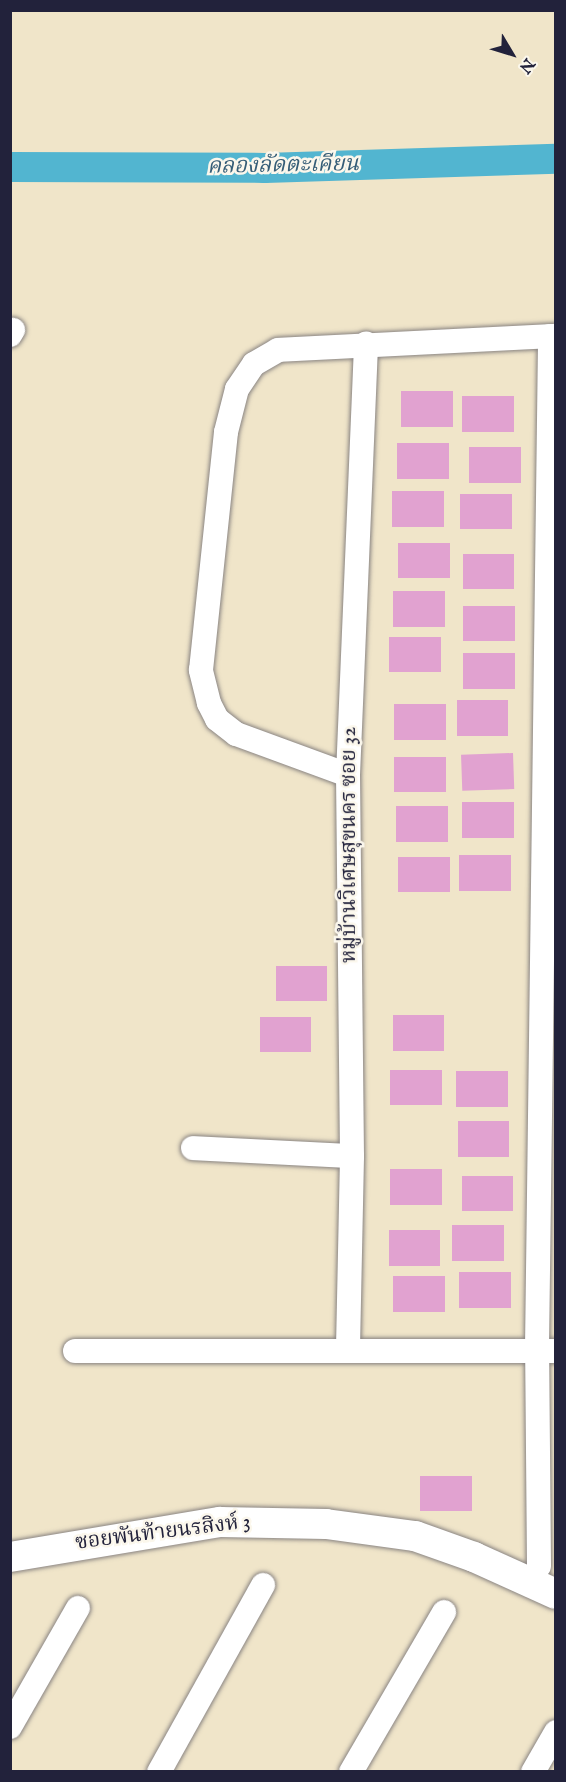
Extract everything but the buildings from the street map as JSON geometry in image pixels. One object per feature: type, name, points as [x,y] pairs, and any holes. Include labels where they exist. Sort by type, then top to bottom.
[{"type":"street","points":[[348,775],[236,734],[217,719],[201,670],[226,432],[237,389],[254,364],[278,350],[366,343],[553,336],[546,1350],[539,1566]]},
{"type":"street","name":"หมู่บ้านวิเศษสุขนคร ซอย 32","points":[[348,1348],[352,1156],[348,775],[366,343]]},
{"type":"street","points":[[193,1148],[352,1156]]},
{"type":"street","points":[[75,1351],[348,1348],[546,1350]]},
{"type":"street","name":"ซอยพันท้ายนรสิงห์ 3","points":[[10,1557],[220,1522],[326,1524],[414,1536],[474,1557],[555,1593]]},
{"type":"street","points":[[159,1772],[263,1585]]},
{"type":"street","points":[[10,1727],[78,1608]]},
{"type":"street","points":[[351,1772],[444,1612]]},
{"type":"street","points":[[533,1772],[555,1732]]},
{"type":"waterway","name":"คลองลัดตะเคียน","points":[[10,167],[265,168],[556,159]]}]
